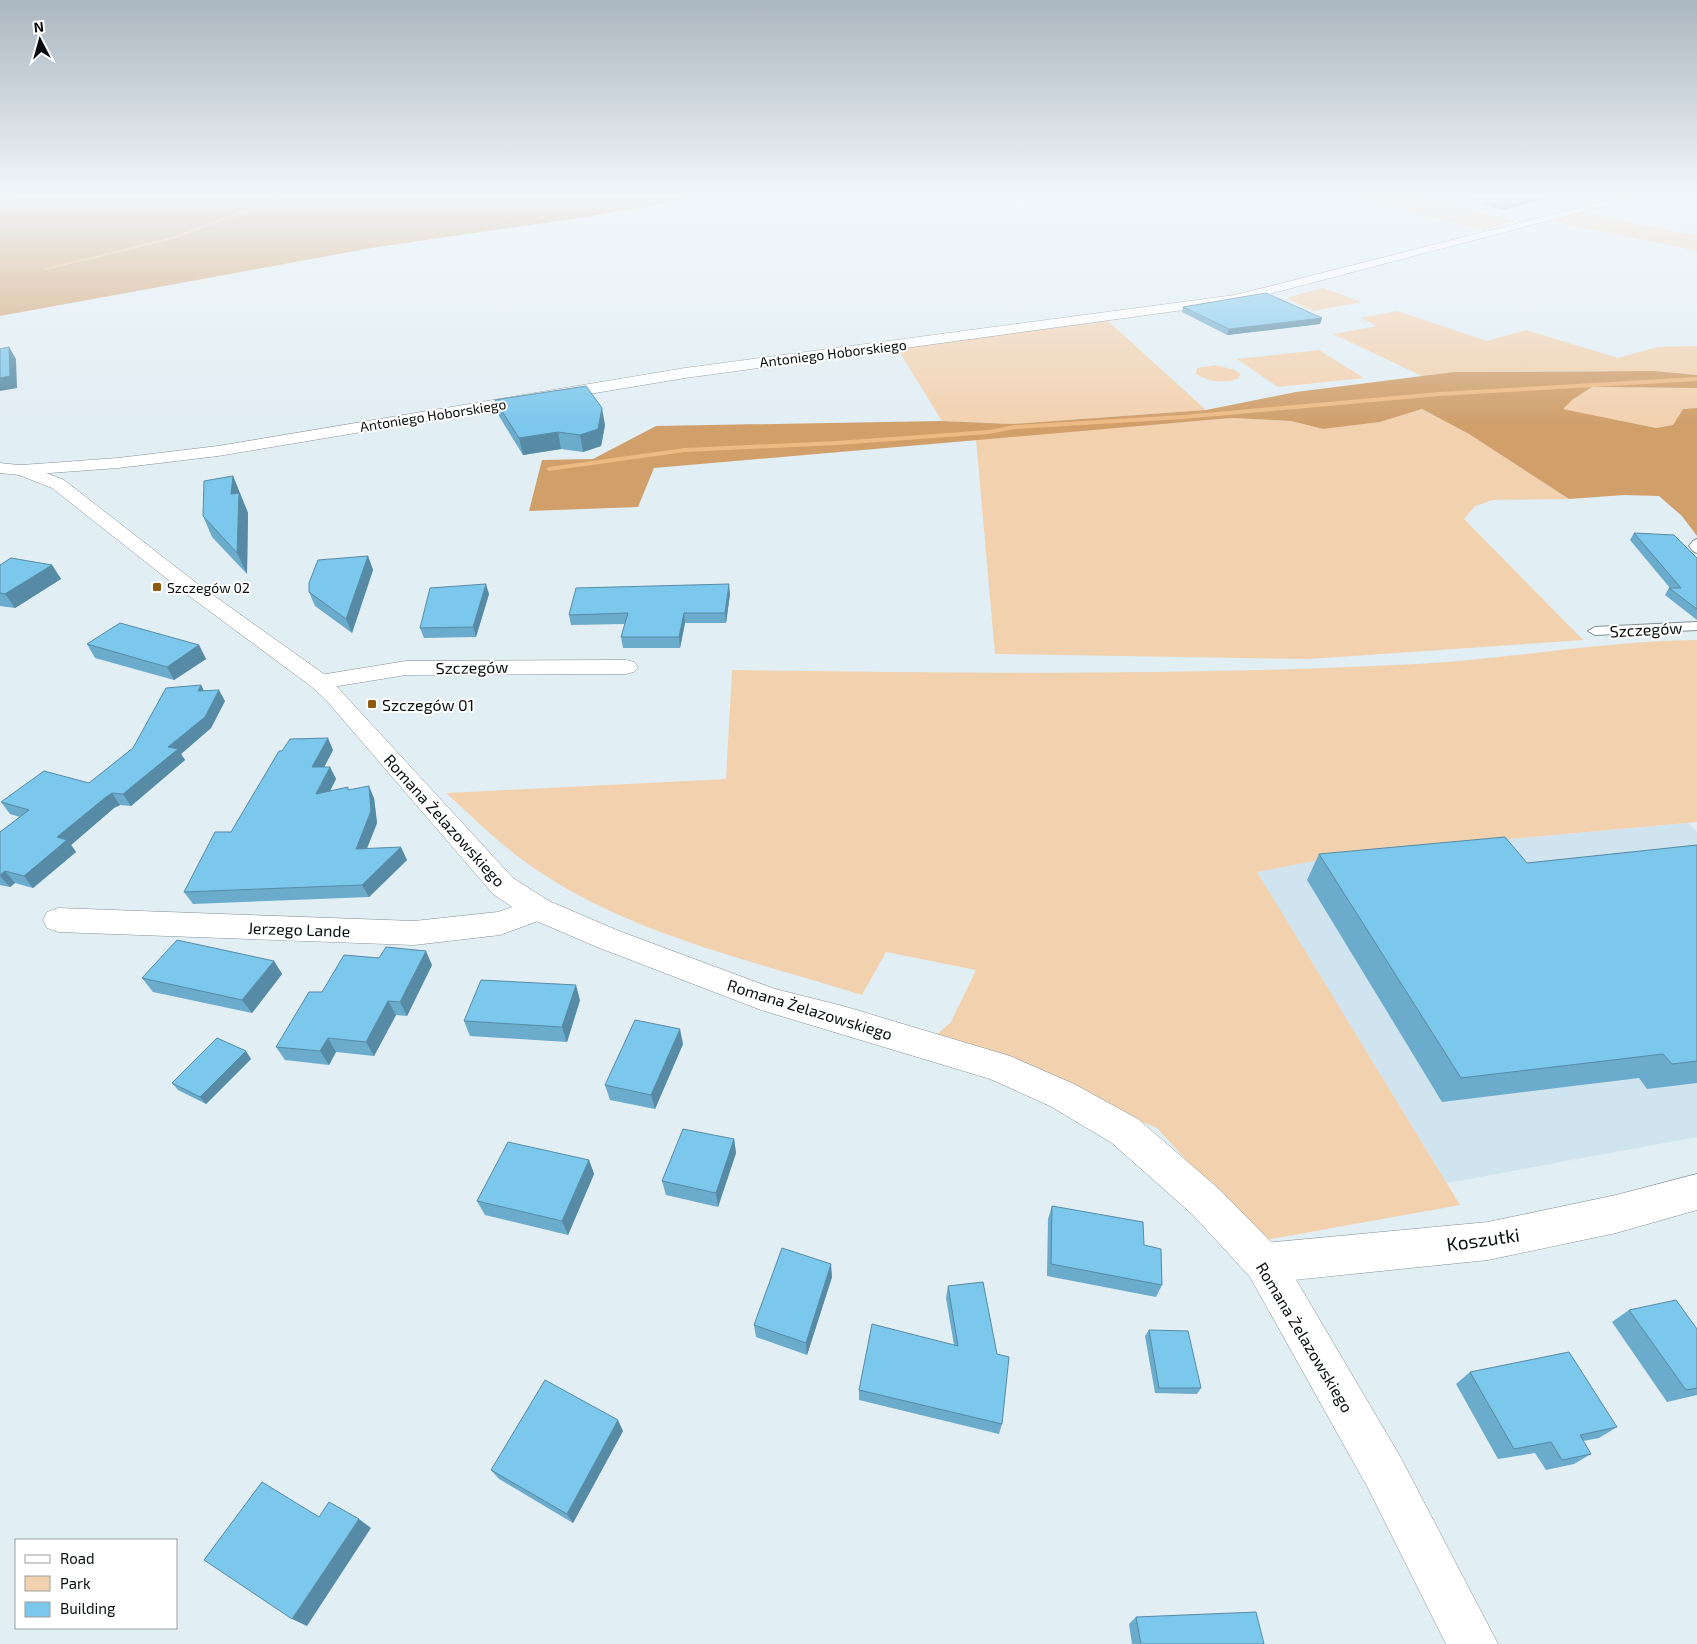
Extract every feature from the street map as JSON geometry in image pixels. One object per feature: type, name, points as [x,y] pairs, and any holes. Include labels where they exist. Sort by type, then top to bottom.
[{"type":"street","name":"Antoniego Hoborskiego","points":[[11,469],[118,463],[218,451],[685,373],[1235,299],[1335,273]]},
{"type":"street","name":"Romana Żelazowskiego","points":[[11,469],[58,484],[192,588],[320,682],[503,886],[538,909],[608,940],[772,1000],[998,1067],[1062,1095],[1124,1131],[1206,1202],[1264,1263],[1385,1474],[1473,1644]]},
{"type":"street","name":"Szczegów","points":[[320,682],[406,668],[626,666]]},
{"type":"street","name":"Jerzego Lande","points":[[58,920],[414,933],[500,923],[538,909]]},
{"type":"street","name":"Koszutki","points":[[1264,1263],[1488,1241],[1616,1214],[1697,1192]]},
{"type":"lane","points":[[1697,544],[1695,546],[1697,549]]},
{"type":"lane","name":"Szczegów","points":[[1595,632],[1697,626]]},
{"type":"shaded area","points":[[0,273],[236,273],[0,316]]},
{"type":"shaded area","points":[[1654,371],[1697,375],[1697,388],[1592,387],[1572,400],[1563,409],[1656,428],[1673,425],[1683,409],[1697,408],[1697,536],[1682,516],[1659,496],[1624,495],[1569,499],[1469,434],[1422,409],[1380,422],[1323,429],[1291,421],[1231,418],[654,468],[638,507],[529,511],[542,460],[593,459],[656,426],[942,421],[1011,424],[1206,410],[1296,392],[1454,372]]},
{"type":"shaded area","points":[[1687,823],[1697,832],[1697,1137],[1447,1183],[1256,872],[1356,853]]},
{"type":"green space","points":[[1323,288],[1361,302],[1314,311],[1288,299],[1289,297]]},
{"type":"green space","points":[[1397,311],[1487,341],[1526,330],[1618,358],[1657,347],[1697,346],[1697,375],[1654,371],[1587,371],[1454,372],[1422,376],[1333,334],[1377,326],[1361,318]]},
{"type":"green space","points":[[1108,321],[1206,410],[1011,424],[942,421],[897,348]]},
{"type":"green space","points":[[1319,350],[1364,378],[1278,387],[1237,359]]},
{"type":"green space","points":[[1215,365],[1235,370],[1240,374],[1239,378],[1217,381],[1206,379],[1196,374],[1197,368]]},
{"type":"green space","points":[[1592,387],[1697,388],[1697,408],[1683,409],[1673,425],[1656,428],[1562,409]]},
{"type":"green space","points":[[1422,409],[1469,434],[1569,499],[1493,500],[1475,506],[1464,519],[1583,640],[1309,659],[995,654],[976,439],[1231,418],[1291,421],[1323,429],[1380,422]]},
{"type":"green space","points":[[1697,640],[1697,822],[1356,853],[1257,872],[1460,1205],[1261,1241],[1157,1128],[935,1036],[951,1022],[976,970],[886,952],[862,995],[687,942],[644,926],[562,886],[524,861],[494,837],[446,793],[726,779],[732,670],[1075,673],[1331,668],[1452,662],[1627,643]]},
{"type":"building","points":[[1266,293],[1322,318],[1229,329],[1183,307]]},
{"type":"building","points":[[9,347],[10,376],[0,378],[0,349]]},
{"type":"building","points":[[586,386],[602,408],[598,429],[580,435],[558,432],[519,438],[495,400]]},
{"type":"building","points":[[233,476],[231,494],[239,493],[237,553],[203,516],[204,481]]},
{"type":"building","points":[[1634,533],[1674,535],[1697,558],[1697,609],[1669,588],[1681,588]]},
{"type":"building","points":[[368,556],[346,619],[309,592],[309,583],[318,560]]},
{"type":"building","points":[[11,558],[52,565],[5,594],[0,593],[0,565]]},
{"type":"building","points":[[486,584],[473,627],[420,628],[430,588]]},
{"type":"building","points":[[729,584],[725,613],[684,613],[679,637],[621,637],[628,613],[569,615],[576,588]]},
{"type":"building","points":[[120,623],[199,645],[167,667],[87,644]]},
{"type":"building","points":[[201,685],[198,691],[219,690],[205,717],[168,747],[178,749],[123,794],[112,793],[57,837],[67,840],[24,876],[5,871],[0,875],[0,832],[29,810],[1,802],[44,771],[89,783],[133,748],[166,688]]},
{"type":"building","points":[[328,738],[312,767],[330,767],[316,794],[348,787],[348,790],[369,786],[371,811],[356,849],[401,847],[362,885],[184,892],[215,832],[231,832],[279,751],[282,751],[290,739]]},
{"type":"building","points":[[1505,837],[1527,863],[1697,845],[1697,1061],[1672,1064],[1663,1054],[1461,1078],[1319,854]]},
{"type":"building","points":[[177,940],[274,961],[242,1000],[142,978]]},
{"type":"building","points":[[386,947],[426,951],[400,1002],[388,1001],[366,1042],[328,1038],[320,1051],[276,1047],[309,992],[322,992],[344,955],[379,958]]},
{"type":"building","points":[[481,980],[576,985],[562,1027],[464,1021]]},
{"type":"building","points":[[635,1020],[680,1029],[651,1095],[605,1085]]},
{"type":"building","points":[[217,1038],[246,1051],[200,1097],[172,1083]]},
{"type":"building","points":[[683,1129],[734,1139],[716,1193],[662,1181]]},
{"type":"building","points":[[508,1142],[589,1160],[562,1221],[477,1201]]},
{"type":"building","points":[[1052,1206],[1143,1222],[1144,1245],[1161,1249],[1162,1285],[1051,1264]]},
{"type":"building","points":[[782,1248],[831,1264],[806,1343],[754,1325]]},
{"type":"building","points":[[983,1282],[997,1354],[1009,1357],[1002,1424],[859,1390],[872,1324],[958,1346],[948,1286]]},
{"type":"building","points":[[1676,1300],[1697,1329],[1697,1388],[1686,1390],[1629,1310]]},
{"type":"building","points":[[1149,1330],[1188,1331],[1201,1388],[1159,1388]]},
{"type":"building","points":[[1569,1352],[1617,1427],[1580,1435],[1591,1454],[1562,1460],[1551,1442],[1514,1449],[1470,1372]]},
{"type":"building","points":[[545,1380],[618,1420],[567,1514],[491,1470]]},
{"type":"building","points":[[262,1482],[319,1517],[329,1502],[359,1519],[292,1619],[204,1560]]},
{"type":"building","points":[[1256,1612],[1264,1644],[1141,1644],[1136,1617]]},
{"type":"waterway","points":[[549,469],[685,450],[837,443],[989,432],[1014,427],[1183,417],[1439,394],[1697,379]]},
{"type":"place","name":"Szczegów 02","points":[[157,587]]},
{"type":"place","name":"Szczegów 01","points":[[372,704]]}]
